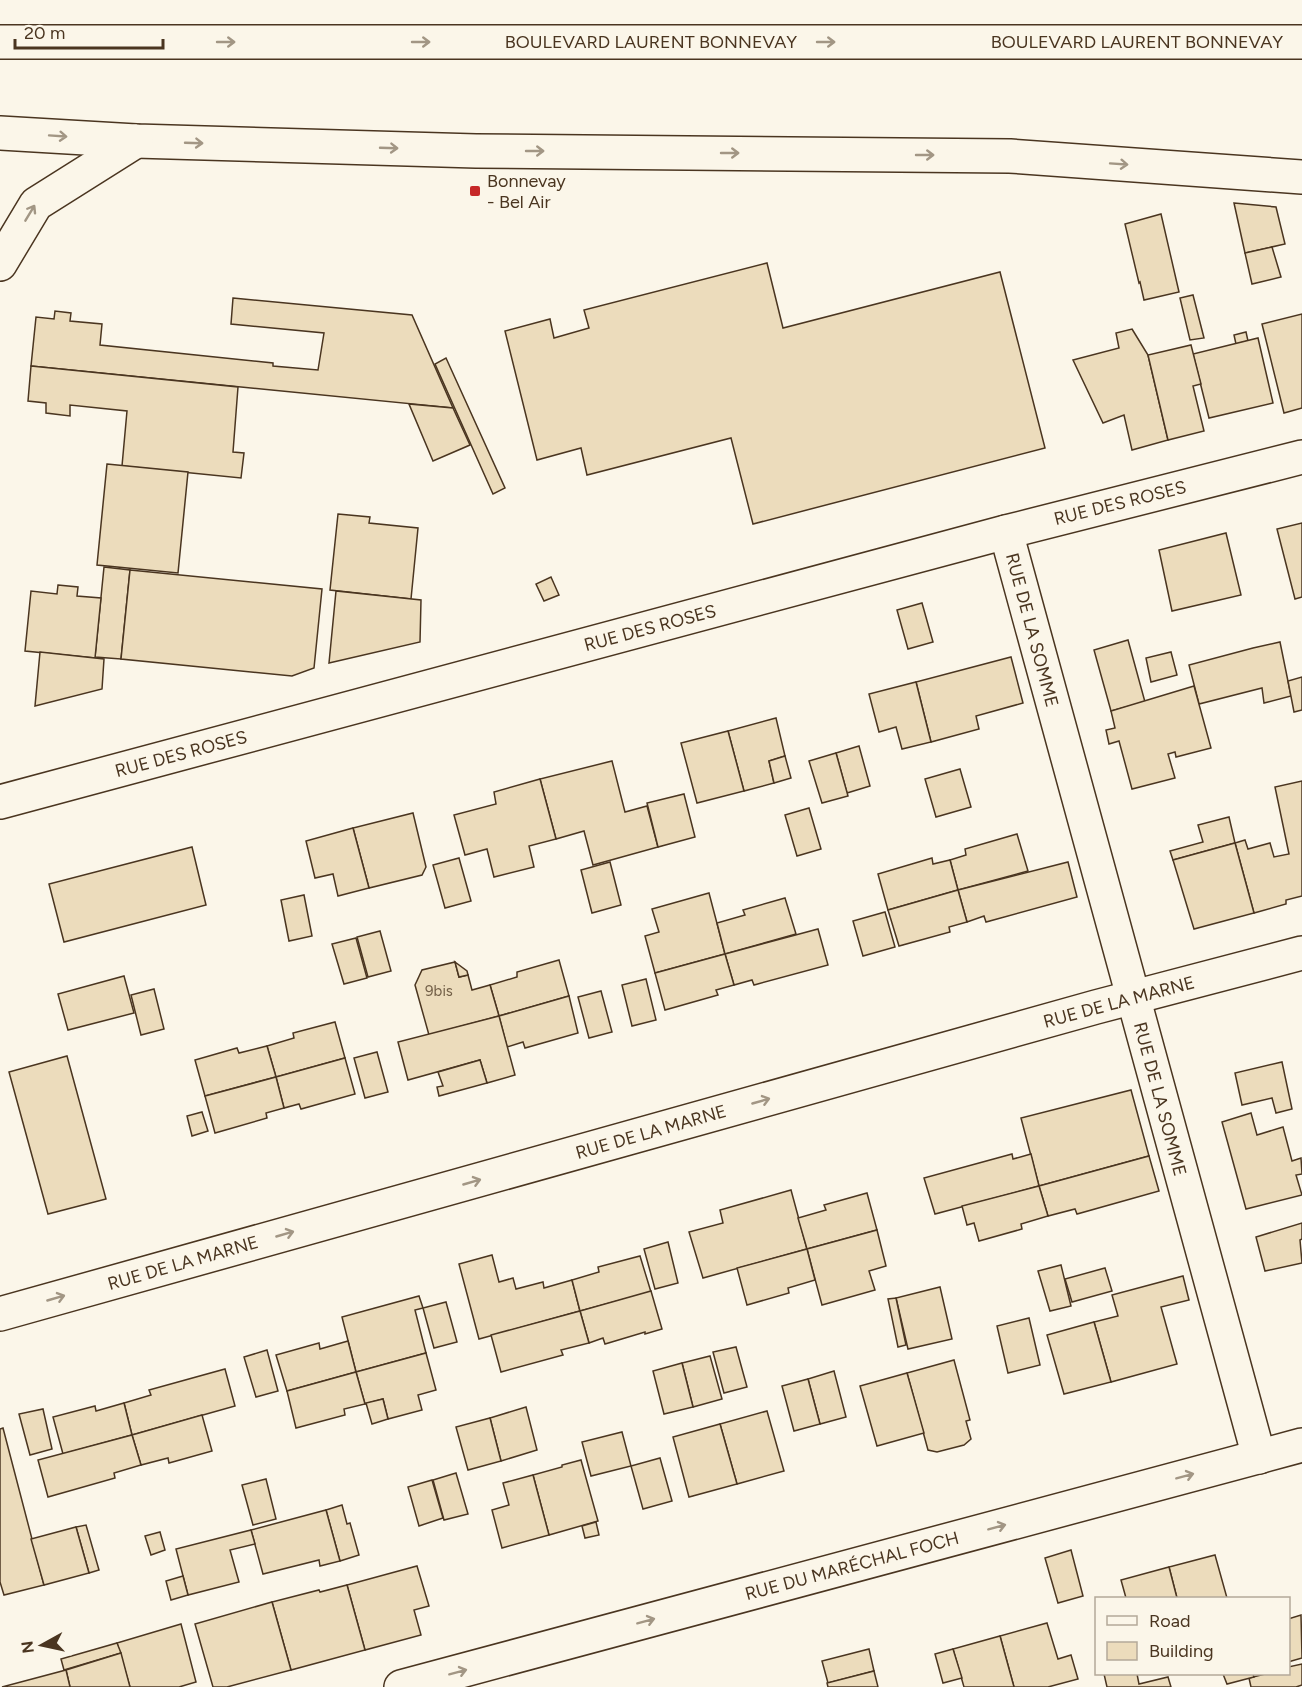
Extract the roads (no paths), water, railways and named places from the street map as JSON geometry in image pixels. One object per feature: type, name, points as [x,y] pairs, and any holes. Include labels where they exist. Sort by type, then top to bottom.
[{"type":"main road","name":"BOULEVARD LAURENT BONNEVAY","points":[[0,42],[1302,42]]},
{"type":"main road","points":[[0,133],[136,141],[476,151],[1010,156],[1302,177]]},
{"type":"main road","points":[[0,264],[36,204],[136,141]]},
{"type":"main road","name":"RUE DES ROSES","points":[[0,802],[1006,532],[1302,457]]},
{"type":"main road","name":"RUE DE LA SOMME","points":[[1006,532],[1259,1457]]},
{"type":"main road","name":"RUE DE LA MARNE","points":[[0,1314],[1132,997],[1302,953]]},
{"type":"main road","name":"RUE DU MARÉCHAL FOCH","points":[[401,1687],[1302,1445]]},
{"type":"place","name":"Bonnevay - Bel Air","points":[[475,191]]}]
